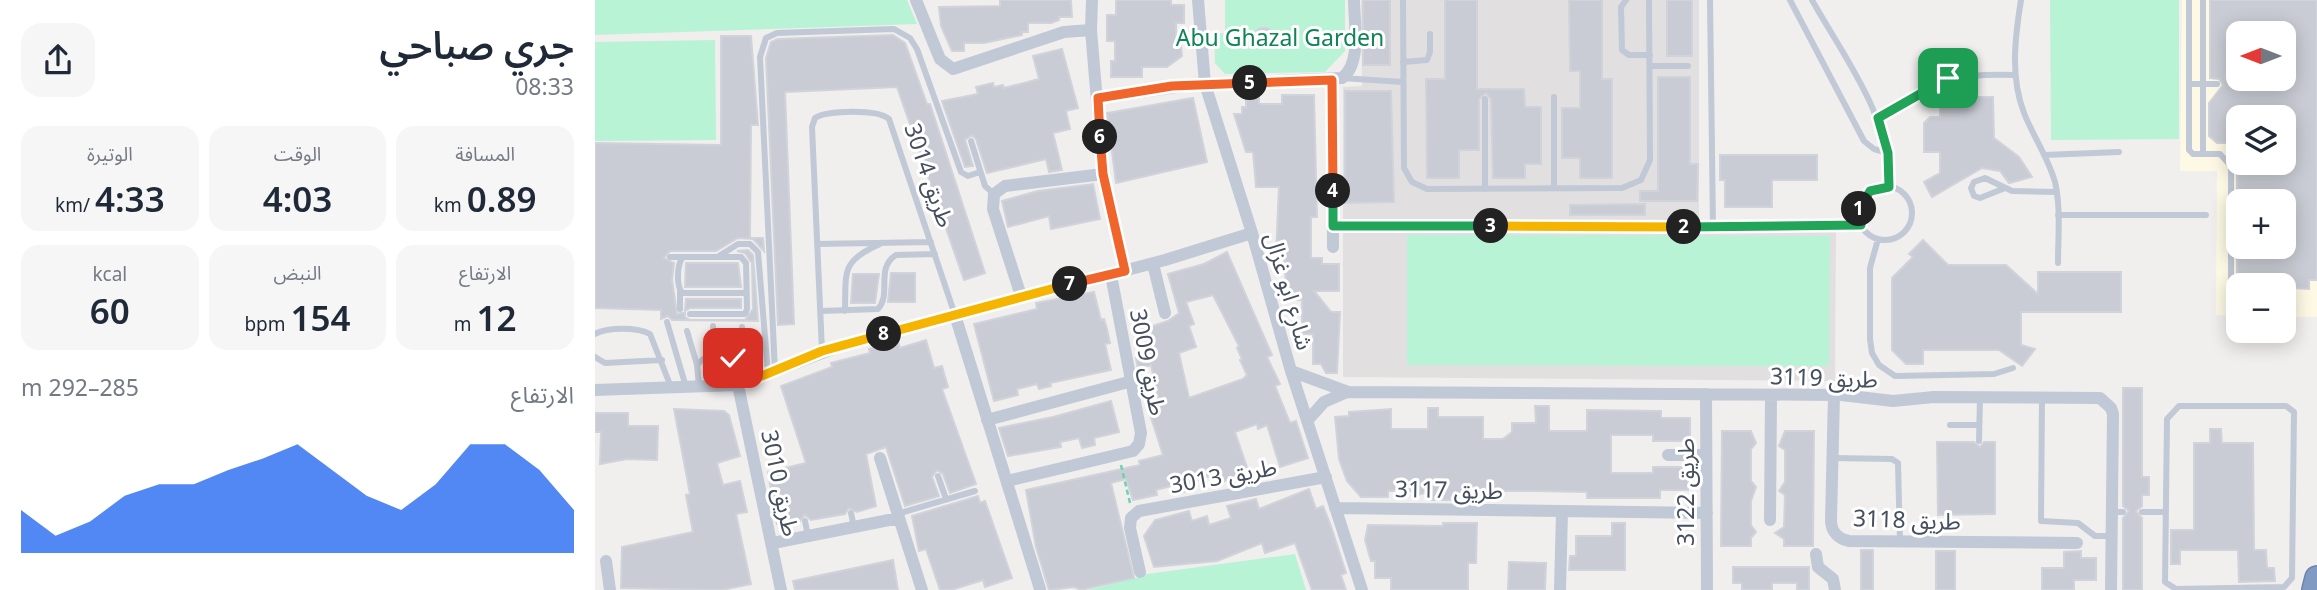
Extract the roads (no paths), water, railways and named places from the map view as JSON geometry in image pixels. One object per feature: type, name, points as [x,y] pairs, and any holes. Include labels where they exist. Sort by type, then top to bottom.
[{"type":"highway","points":[[2314,590],[2317,578]]},
{"type":"street","points":[[916,0],[940,59],[953,69],[1064,32],[1091,30]]},
{"type":"street","points":[[1092,0],[1091,30],[1103,174],[1125,271]]},
{"type":"street","name":"شارع ابو غزال","points":[[1198,0],[1205,84],[1252,233],[1291,371],[1362,590]]},
{"type":"street","points":[[1098,98],[1205,84],[1337,79],[1351,71],[1354,61],[1354,0]]},
{"type":"street","points":[[1333,247],[1337,79]]},
{"type":"street","points":[[1021,296],[993,209],[994,194],[1005,186],[1103,174]]},
{"type":"street","points":[[595,390],[693,388],[742,383],[822,351],[1021,296],[1153,264],[1252,233]]},
{"type":"street","name":"طريق 3009","points":[[1153,264],[1164,313]]},
{"type":"street","name":"طريق 3009","points":[[1007,481],[1133,451],[1139,444],[1141,433],[1111,275]]},
{"type":"street","name":"طريق 3014","points":[[955,315],[1040,589]]},
{"type":"street","points":[[1291,371],[1348,392]]},
{"type":"street","points":[[987,421],[1132,381]]},
{"type":"street","name":"طريق 3010","points":[[742,383],[781,590]]},
{"type":"street","points":[[1307,421],[1324,402],[1348,392]]},
{"type":"street","name":"طريق 3119","points":[[1348,392],[1834,395],[1893,401],[1980,397],[2093,397],[2111,408],[2117,512],[2111,536],[2111,590]]},
{"type":"street","name":"طريق 3122","points":[[1706,394],[1707,590]]},
{"type":"street","name":"طريق 3118","points":[[1834,395],[1831,525],[1836,534],[1849,541],[2077,543]]},
{"type":"street","points":[[1770,520],[1771,396]]},
{"type":"street","points":[[1668,455],[1705,455]]},
{"type":"street","points":[[880,458],[922,590]]},
{"type":"street","name":"طريق 3013","points":[[1140,572],[1130,528],[1132,517],[1139,511],[1326,477]]},
{"type":"street","name":"طريق 3117","points":[[1335,508],[1707,513]]},
{"type":"street","points":[[1560,590],[1562,512]]},
{"type":"street","points":[[773,543],[898,516]]},
{"type":"street","points":[[1816,554],[1818,567],[1831,576],[1835,590]]},
{"type":"street","points":[[607,561],[610,590]]},
{"type":"lane","points":[[1403,0],[1404,163],[1408,178],[1416,186],[1427,189],[1622,188],[1636,184],[1645,176],[1650,160],[1649,0]]},
{"type":"lane","points":[[1626,0],[1621,7],[1622,50],[1629,55],[1650,55]]},
{"type":"lane","points":[[1710,0],[1713,227]]},
{"type":"lane","points":[[1790,0],[1864,141],[1874,149],[1888,153]]},
{"type":"lane","points":[[1812,0],[1878,118],[1888,153],[1889,187]]},
{"type":"lane","points":[[2021,0],[2015,75],[2024,113],[2045,155],[2057,192],[2057,263]]},
{"type":"lane","points":[[2189,0],[2189,150],[2193,154],[2224,156],[2231,166],[2231,273]]},
{"type":"lane","points":[[2203,0],[2203,154]]},
{"type":"lane","points":[[771,373],[760,57],[766,38],[777,33],[894,29],[905,34],[917,49],[961,172],[968,176],[980,172]]},
{"type":"lane","points":[[1403,62],[1427,60],[1430,34]]},
{"type":"lane","points":[[1650,66],[1688,66]]},
{"type":"lane","points":[[1878,118],[1948,78],[1970,74],[2015,75]]},
{"type":"lane","points":[[1337,79],[1403,82]]},
{"type":"lane","points":[[2189,84],[2217,84]]},
{"type":"lane","points":[[1554,97],[1554,188]]},
{"type":"lane","points":[[1485,99],[1485,189]]},
{"type":"lane","name":"طريق 3014","points":[[822,351],[813,122],[823,114],[875,113],[889,119],[955,315]]},
{"type":"lane","points":[[971,141],[986,190],[994,194]]},
{"type":"lane","points":[[2045,155],[2119,152]]},
{"type":"lane","points":[[2005,188],[1994,179],[1985,177],[1974,182],[1971,188],[1974,196],[1980,198],[2005,188],[2057,192]]},
{"type":"lane","points":[[1889,187],[1906,196],[1912,209],[1911,222],[1898,237],[1878,239],[1868,234],[1861,225],[1858,213],[1862,201],[1876,188],[1889,187]]},
{"type":"lane","points":[[2058,215],[2206,215]]},
{"type":"lane","points":[[1333,226],[1861,225]]},
{"type":"lane","points":[[1878,239],[1871,261],[1870,339],[1872,353],[1879,365],[1895,376],[2000,374],[2013,368]]},
{"type":"lane","points":[[817,244],[931,242]]},
{"type":"lane","points":[[845,311],[848,264],[854,257],[883,243]]},
{"type":"lane","points":[[717,257],[738,244],[750,244],[758,252],[771,373]]},
{"type":"lane","points":[[821,312],[874,310],[881,307],[885,268],[891,258],[935,254]]},
{"type":"lane","points":[[670,257],[745,260],[746,312],[743,315],[690,314]]},
{"type":"lane","points":[[680,309],[679,264],[683,257]]},
{"type":"lane","points":[[680,292],[746,293]]},
{"type":"lane","points":[[667,322],[693,388]]},
{"type":"lane","points":[[712,359],[713,326]]},
{"type":"lane","points":[[742,327],[742,383]]},
{"type":"lane","points":[[595,334],[601,331],[647,331],[655,341],[671,389]]},
{"type":"lane","points":[[687,331],[697,365]]},
{"type":"lane","points":[[595,357],[605,363],[662,360]]},
{"type":"lane","points":[[693,388],[700,360],[742,360]]},
{"type":"lane","points":[[1979,441],[1980,397]]},
{"type":"lane","points":[[2042,397],[2041,521],[2078,523],[2095,536],[2111,536]]},
{"type":"lane","points":[[2179,406],[2285,406],[2291,409],[2294,415],[2292,578],[2288,585],[2280,588],[2172,588],[2164,579],[2165,512],[2167,419],[2172,411],[2179,406]]},
{"type":"lane","points":[[1950,425],[1979,425]]},
{"type":"lane","points":[[1832,458],[1892,459],[1898,463],[1900,542]]},
{"type":"lane","points":[[938,476],[946,499]]},
{"type":"lane","points":[[898,516],[975,491]]},
{"type":"lane","points":[[2142,512],[2165,512]]},
{"type":"lane","points":[[851,513],[854,527]]},
{"type":"lane","points":[[805,521],[808,536]]},
{"type":"park label","name":"Abu Ghazal Garden","points":[[1280,37]]}]
